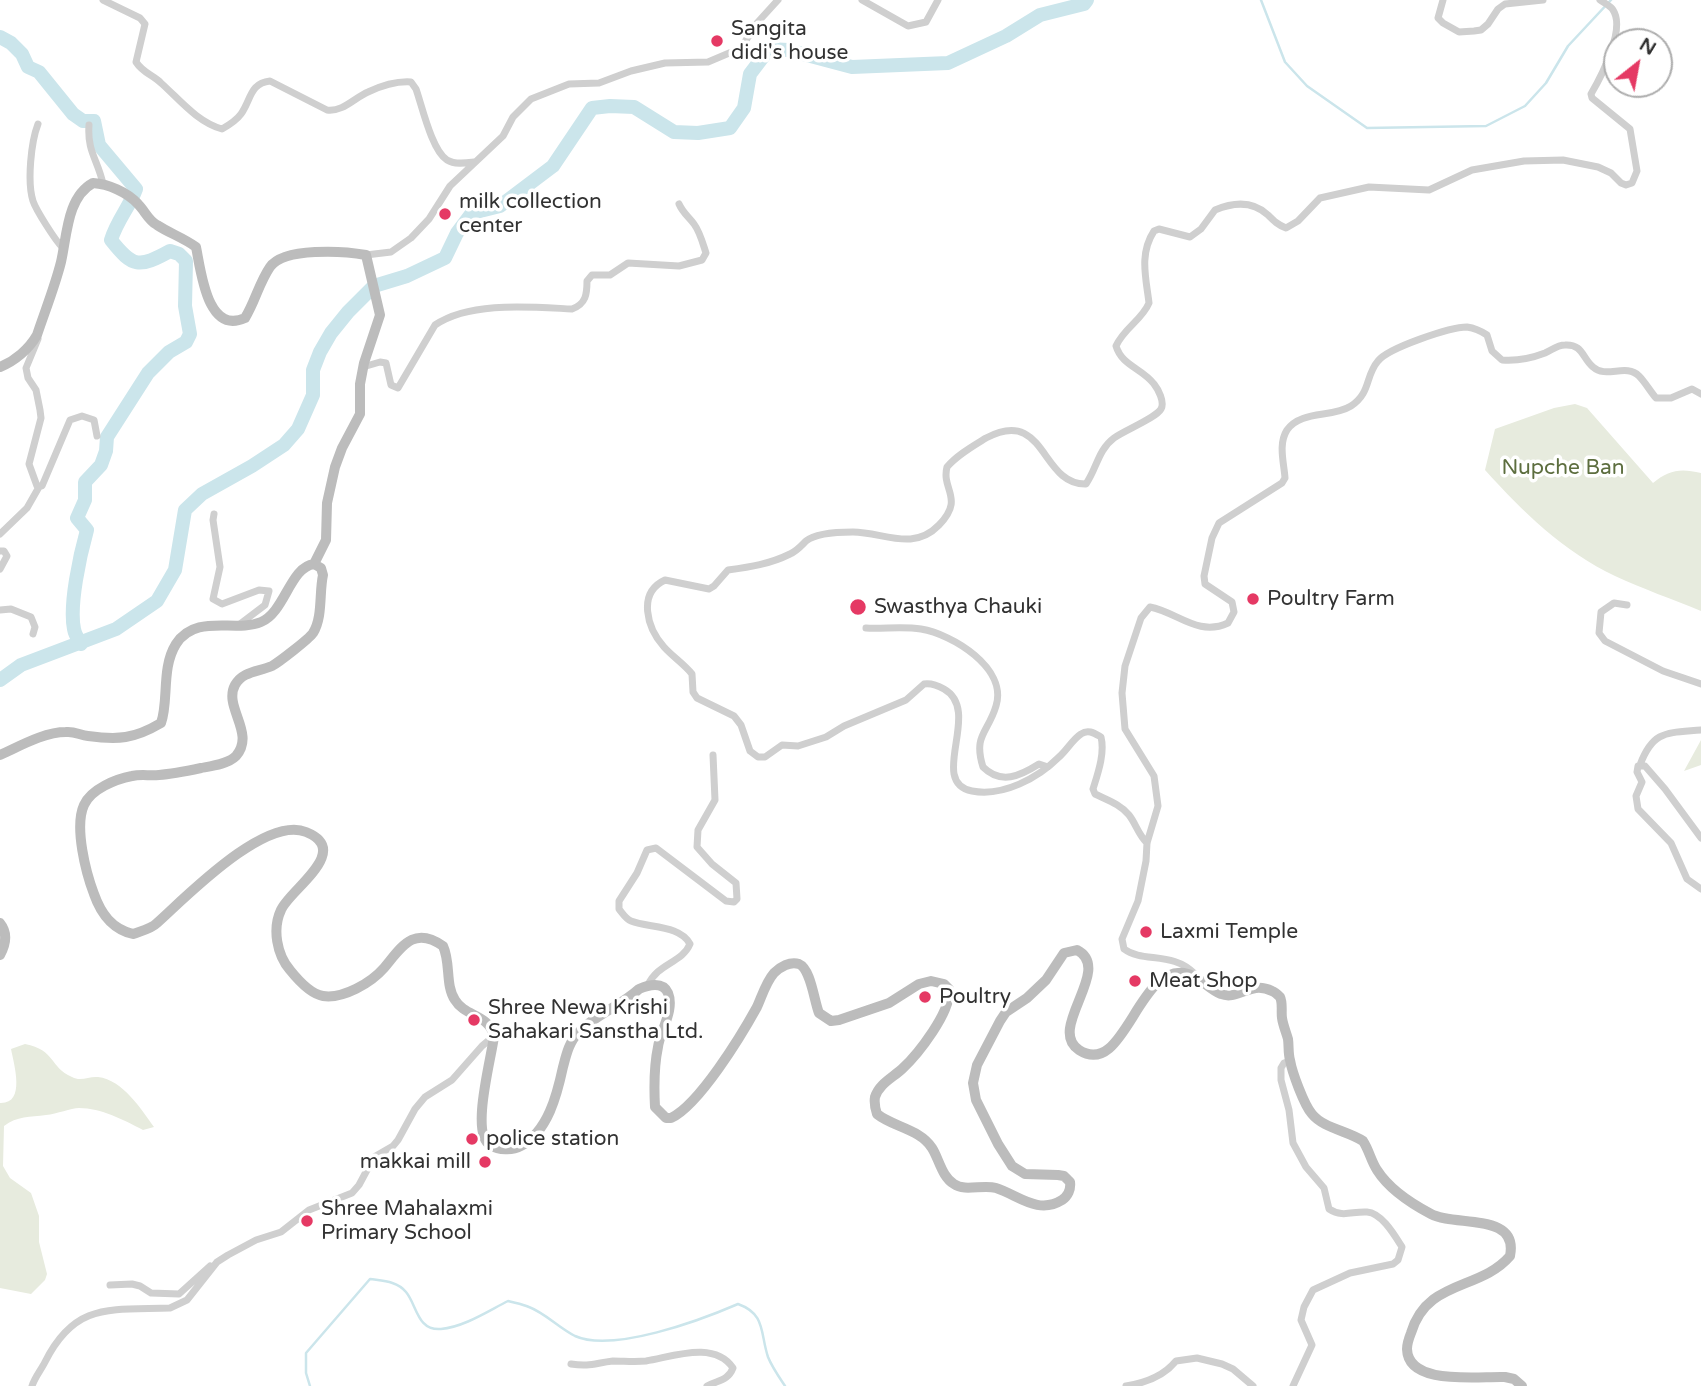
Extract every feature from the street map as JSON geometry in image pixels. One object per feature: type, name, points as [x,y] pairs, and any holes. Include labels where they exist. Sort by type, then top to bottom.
[{"type":"street","points":[[103,0],[140,18],[145,24],[136,62],[141,70],[159,81],[181,104],[215,127],[222,130],[240,115],[255,86],[261,82],[270,81],[327,110],[335,111],[368,92],[390,84],[411,82],[439,150],[447,160],[474,163]]},
{"type":"street","points":[[0,367],[14,360],[33,343],[61,259],[66,228],[82,192],[93,183],[103,184],[127,197],[138,204],[156,225],[196,247],[213,310],[227,320],[235,321],[245,318],[264,276],[277,260],[323,252],[366,255],[391,252],[411,238],[429,219],[450,186],[503,136],[513,117],[531,99],[569,84],[609,81],[631,71],[665,63],[708,62],[741,48],[757,23],[778,0]]},
{"type":"street","points":[[862,0],[908,26],[926,22],[938,0]]},
{"type":"street","points":[[1443,0],[1438,18],[1447,26],[1464,33],[1481,30],[1505,4],[1543,0]]},
{"type":"street","points":[[1147,843],[1137,834],[1130,817],[1123,809],[1095,794],[1093,789],[1102,744],[1101,737],[1088,731],[1082,733],[1031,780],[1007,788],[978,792],[961,787],[955,780],[953,761],[959,735],[957,704],[951,693],[927,683],[906,700],[844,726],[826,737],[798,746],[782,745],[765,757],[758,757],[750,751],[741,725],[734,716],[697,698],[693,692],[692,674],[661,644],[647,610],[649,593],[665,580],[709,589],[728,570],[756,567],[786,556],[814,537],[852,532],[901,540],[928,535],[947,516],[952,503],[953,495],[945,473],[947,467],[979,442],[1003,430],[1012,429],[1035,440],[1063,476],[1074,484],[1086,484],[1099,456],[1113,438],[1152,418],[1163,405],[1153,382],[1123,360],[1116,346],[1149,303],[1144,260],[1154,231],[1159,229],[1190,237],[1201,229],[1215,210],[1243,204],[1261,209],[1286,228],[1298,221],[1320,198],[1369,187],[1429,190],[1472,170],[1524,161],[1547,159],[1598,167],[1611,173],[1621,183],[1632,183],[1637,171],[1630,129],[1592,98],[1591,93],[1607,64],[1616,20],[1614,10],[1600,0]]},
{"type":"street","points":[[38,124],[32,146],[33,201],[62,247]]},
{"type":"street","points":[[89,125],[89,147],[103,184]]},
{"type":"street","points":[[363,367],[386,363],[391,385],[398,388],[435,325],[444,319],[456,314],[510,307],[572,309],[579,306],[587,295],[587,281],[592,275],[610,275],[628,263],[679,266],[702,260],[706,253],[696,225],[682,212],[679,204]]},
{"type":"street","points":[[314,564],[326,540],[327,503],[335,467],[360,414],[363,367],[380,315],[366,255]]},
{"type":"street","points":[[1200,980],[1181,964],[1161,957],[1137,956],[1124,949],[1122,939],[1138,901],[1144,877],[1147,843],[1158,806],[1154,776],[1125,729],[1122,693],[1125,666],[1141,618],[1150,607],[1192,625],[1212,627],[1228,623],[1234,612],[1232,602],[1205,584],[1204,576],[1214,531],[1227,516],[1282,483],[1285,478],[1283,439],[1288,430],[1308,416],[1339,411],[1359,399],[1366,391],[1374,367],[1385,354],[1417,340],[1469,327],[1487,335],[1492,351],[1502,360],[1539,355],[1552,348],[1572,345],[1583,351],[1591,366],[1600,372],[1627,372],[1639,376],[1656,398],[1671,398],[1692,389],[1701,394]]},
{"type":"street","points":[[37,335],[38,341],[26,368],[28,378],[36,390],[41,418],[29,464],[39,487]]},
{"type":"street","points":[[0,534],[27,508],[39,487],[46,481],[49,466],[70,420],[82,416],[94,420],[97,436]]},
{"type":"street","points":[[214,514],[220,567],[213,600],[222,604],[259,590],[269,591],[270,595],[265,605],[240,625]]},
{"type":"street","points":[[0,551],[4,551],[7,556],[0,569]]},
{"type":"street","points":[[0,755],[54,733],[69,731],[83,736],[121,739],[135,736],[161,723],[167,672],[176,643],[186,634],[214,624],[248,625],[266,619],[278,609],[293,582],[306,566],[314,564],[321,568],[323,575],[313,633],[272,666],[241,677],[233,688],[231,695],[241,723],[243,738],[237,754],[232,759],[212,766],[158,775],[131,776],[96,791],[82,808],[85,865],[98,906],[113,925],[133,934],[156,925],[169,909],[249,845],[279,832],[304,831],[317,839],[323,856],[316,871],[286,901],[278,921],[278,946],[287,966],[319,996],[340,995],[352,991],[375,976],[410,939],[428,939],[443,946],[456,1003],[481,1017],[492,1029],[494,1036],[484,1091],[481,1131],[483,1139],[489,1145],[506,1149],[515,1149],[533,1137],[545,1119],[556,1095],[569,1048],[577,1033],[648,985],[657,985],[669,995],[666,1018],[657,1048],[654,1099],[655,1107],[666,1118],[671,1118],[688,1107],[719,1067],[745,1028],[774,974],[789,964],[798,964],[804,969],[809,976],[819,1013],[831,1021],[889,1003],[919,984],[931,981],[944,984],[950,994],[942,1015],[920,1049],[902,1069],[881,1086],[876,1096],[877,1114],[923,1138],[952,1184],[962,1188],[996,1188],[1028,1203],[1045,1206],[1067,1196],[1070,1182],[1063,1176],[1018,1172],[998,1144],[973,1091],[973,1075],[1006,1012],[1027,998],[1046,980],[1058,960],[1068,950],[1081,952],[1088,964],[1087,978],[1072,1019],[1069,1037],[1077,1049],[1088,1054],[1105,1052],[1126,1027],[1143,999],[1159,983],[1175,974],[1183,973],[1200,980],[1224,995],[1231,996],[1249,988],[1259,987],[1279,996],[1290,1061],[1310,1113],[1326,1125],[1363,1141],[1376,1169],[1388,1184],[1432,1215],[1451,1221],[1486,1224],[1506,1234],[1510,1240],[1510,1256],[1499,1268],[1460,1285],[1421,1309],[1407,1346],[1410,1362],[1417,1371],[1429,1376],[1471,1380],[1505,1377],[1522,1386]]},
{"type":"street","points":[[1627,605],[1614,603],[1601,612],[1599,633],[1605,641],[1663,671],[1701,684]]},
{"type":"street","points":[[0,610],[11,609],[31,617],[35,627],[33,634]]},
{"type":"street","points":[[866,628],[919,629],[932,632],[980,658],[997,684],[998,696],[995,711],[978,746],[982,767],[998,777],[1010,778],[1024,774],[1039,764],[1048,767]]},
{"type":"street","points":[[1701,730],[1658,737],[1650,742],[1637,768],[1642,782],[1636,796],[1638,809],[1671,843],[1687,879],[1701,889]]},
{"type":"street","points":[[648,985],[653,975],[666,964],[684,955],[690,944],[681,935],[632,921],[619,909],[619,901],[647,850],[656,848],[726,901],[734,902],[737,899],[736,883],[702,855],[697,847],[698,830],[715,800],[713,755]]},
{"type":"street","points":[[1640,765],[1645,766],[1665,789],[1701,838]]},
{"type":"street","points":[[0,923],[6,939],[0,955]]},
{"type":"street","points":[[110,1285],[132,1284],[151,1293],[179,1294],[209,1266],[244,1245],[281,1232],[309,1210],[352,1193],[374,1157],[398,1140],[425,1097],[452,1080],[494,1036]]},
{"type":"street","points":[[1290,1061],[1284,1063],[1281,1068],[1281,1080],[1289,1110],[1293,1143],[1306,1167],[1324,1188],[1329,1209],[1342,1215],[1367,1212],[1376,1215],[1402,1247],[1398,1260],[1393,1264],[1343,1276],[1313,1290],[1301,1320],[1312,1345],[1293,1386]]},
{"type":"street","points":[[32,1386],[55,1342],[78,1321],[91,1314],[107,1311],[170,1308],[179,1305],[195,1292],[217,1262]]},
{"type":"street","points":[[570,1364],[587,1367],[691,1352],[711,1354],[728,1361],[733,1368],[730,1375],[723,1381],[707,1386]]},
{"type":"street","points":[[1126,1386],[1145,1383],[1169,1370],[1176,1361],[1197,1358],[1233,1368],[1253,1386]]},
{"type":"green space","name":"Nupche Ban","points":[[1575,404],[1587,408],[1653,483],[1675,471],[1701,473],[1701,611],[1615,576],[1578,555],[1529,515],[1485,470],[1495,429],[1554,408]]},
{"type":"green space","points":[[1701,740],[1701,765],[1684,771]]},
{"type":"green space","points":[[25,1044],[42,1050],[72,1077],[107,1079],[123,1089],[154,1127],[143,1130],[104,1112],[79,1108],[19,1119],[4,1126],[3,1166],[10,1178],[31,1193],[39,1216],[39,1242],[47,1274],[45,1280],[31,1294],[0,1288],[0,1103],[8,1102],[16,1091],[16,1073],[11,1049]]},
{"type":"waterway","points":[[0,680],[21,665],[116,629],[157,601],[175,570],[185,510],[202,494],[284,445],[298,429],[313,395],[313,370],[320,352],[348,312],[374,286],[407,276],[445,258],[457,233],[472,213],[500,206],[553,166],[592,108],[634,107],[674,132],[698,133],[730,128],[744,108],[750,74],[769,49],[788,50],[852,67],[948,63],[1006,36],[1040,15],[1084,4],[1087,0]]},
{"type":"waterway","points":[[1261,0],[1285,62],[1307,86],[1367,128],[1486,126],[1525,106],[1546,83],[1568,46],[1611,0]]},
{"type":"waterway","points":[[0,37],[22,54],[28,67],[39,72],[73,114],[83,121],[94,121],[99,145],[136,189],[111,240],[125,256],[137,262],[151,260],[170,251],[179,254],[186,261],[185,306],[190,334],[186,342],[169,352],[148,373],[107,437],[101,465],[85,482],[85,500],[77,518],[87,530],[78,566],[73,607],[74,631],[81,644]]},
{"type":"waterway","points":[[310,1386],[306,1373],[306,1353],[370,1279],[390,1282],[402,1288],[410,1297],[422,1322],[433,1329],[458,1325],[508,1301],[535,1310],[575,1336],[591,1340],[634,1338],[680,1326],[738,1304],[747,1308],[758,1319],[768,1357],[785,1386]]},
{"type":"place","name":"Sangita didi's house","points":[[717,41]]},
{"type":"place","name":"milk collection center","points":[[445,214]]},
{"type":"place","name":"Poultry Farm","points":[[1253,599]]},
{"type":"place","name":"Swasthya Chauki","points":[[858,607]]},
{"type":"place","name":"Laxmi Temple","points":[[1146,932]]},
{"type":"place","name":"Meat Shop","points":[[1135,981]]},
{"type":"place","name":"Poultry","points":[[925,997]]},
{"type":"place","name":"Shree Newa Krishi Sahakari Sanstha Ltd.","points":[[474,1020]]},
{"type":"place","name":"police station","points":[[472,1139]]},
{"type":"place","name":"makkai mill","points":[[485,1162]]},
{"type":"place","name":"Shree Mahalaxmi Primary School","points":[[307,1221]]}]
